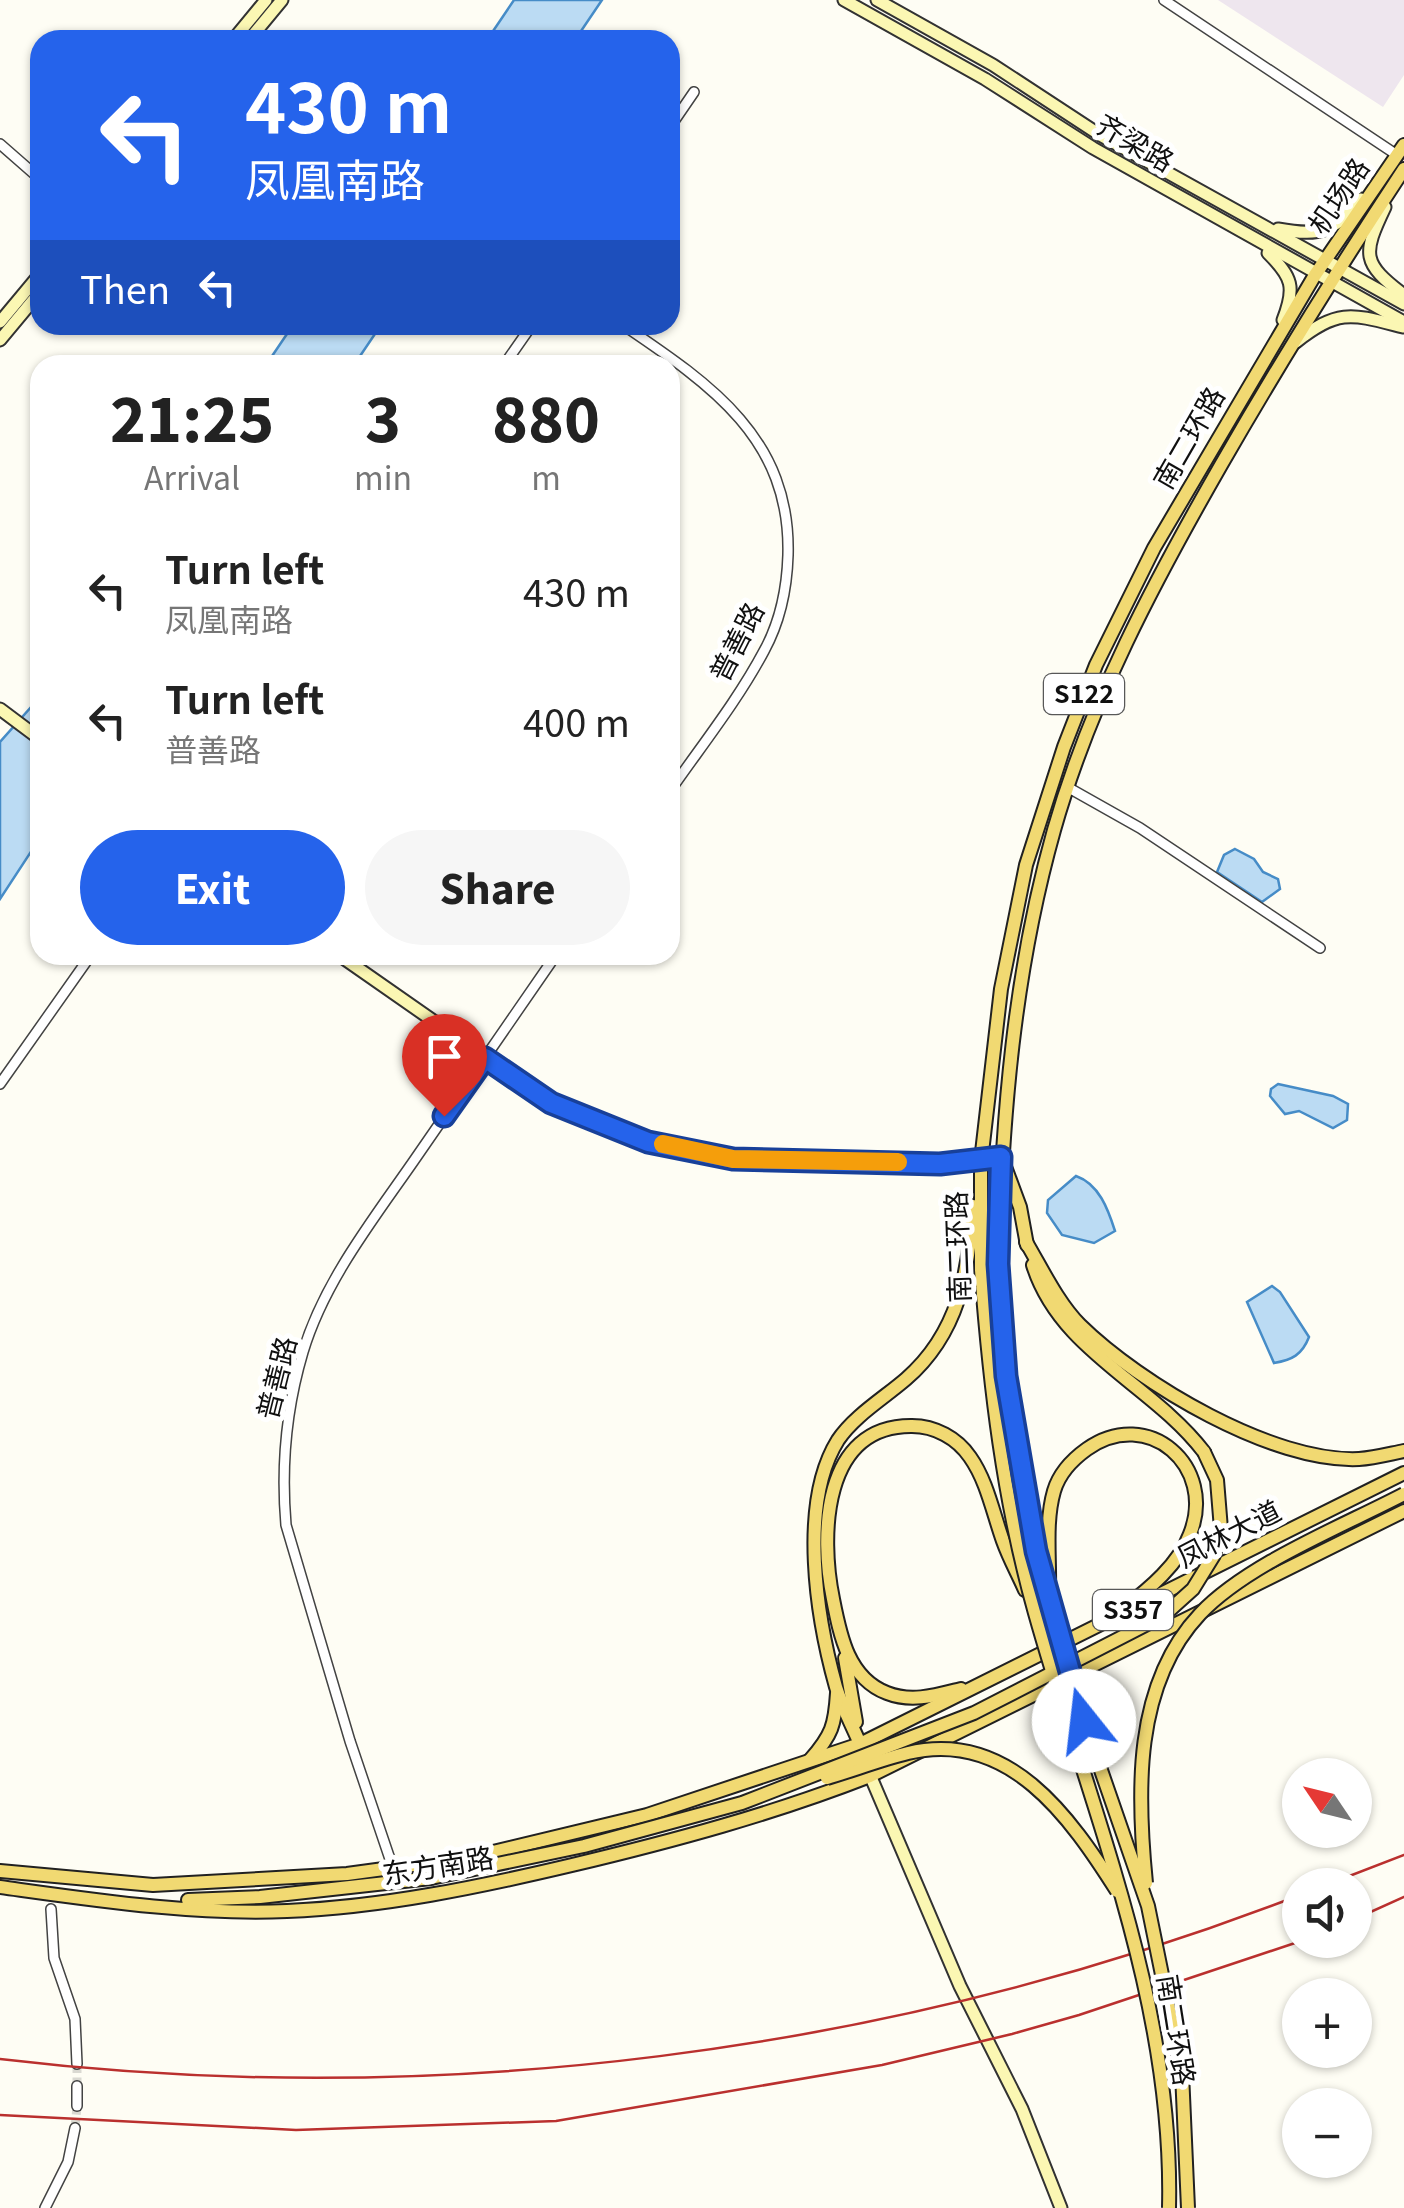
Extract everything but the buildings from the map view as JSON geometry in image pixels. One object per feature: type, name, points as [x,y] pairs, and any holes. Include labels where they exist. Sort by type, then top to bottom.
[{"type":"main road","points":[[241,30],[266,0]]},
{"type":"main road","points":[[257,30],[282,0]]},
{"type":"main road","name":"齐梁路","points":[[844,0],[985,79],[1092,148],[1404,324]]},
{"type":"main road","name":"齐梁路","points":[[877,0],[993,66],[1100,134],[1404,304]]},
{"type":"main road","points":[[1266,226],[1304,233],[1326,231],[1340,224],[1399,161]]},
{"type":"main road","points":[[1399,161],[1369,248],[1379,277],[1404,295]]},
{"type":"main road","name":"机场路","points":[[1329,282],[1333,264],[1399,161]]},
{"type":"main road","points":[[1254,240],[1284,269],[1292,286],[1282,344]]},
{"type":"main road","name":"机场路","points":[[1315,274],[1333,264]]},
{"type":"main road","name":"南二环路","points":[[1188,2208],[1182,2073],[1148,1906],[1084,1721],[1024,1498],[1006,1376],[998,1264],[1001,1157],[1010,1053],[1030,929],[1055,826],[1112,671],[1136,620],[1315,274]]},
{"type":"main road","name":"南二环路","points":[[1169,2208],[1161,2073],[1126,1906],[1034,1611],[1002,1465],[989,1376],[982,1270],[981,1161],[1001,989],[1026,865],[1096,665],[1164,531],[1282,344],[1329,282]]},
{"type":"main road","points":[[0,322],[30,286]]},
{"type":"main road","points":[[0,340],[30,304]]},
{"type":"main road","points":[[1282,344],[1320,323],[1346,316],[1404,324]]},
{"type":"main road","points":[[1120,614],[1136,620]]},
{"type":"main road","points":[[5,713],[30,732]]},
{"type":"main road","points":[[353,965],[551,1103],[648,1142],[733,1159],[940,1164],[1001,1157],[1020,1207],[1039,1283],[1070,1330],[1114,1363],[1188,1430],[1204,1452],[1217,1480],[1221,1529],[1214,1555],[1193,1589],[1163,1616],[974,1712],[742,1802]]},
{"type":"main road","points":[[981,1161],[964,1289],[947,1330],[910,1376],[840,1438],[822,1474],[816,1584],[837,1690],[870,1776],[960,1986],[1022,2109],[1061,2208]]},
{"type":"main road","points":[[1114,1363],[1236,1428],[1294,1451],[1358,1459],[1404,1451]]},
{"type":"main road","points":[[860,1744],[826,1563],[826,1514],[840,1472],[856,1446],[878,1432],[902,1426],[925,1426],[949,1436],[968,1454],[983,1480],[1004,1544],[1034,1611]]},
{"type":"main road","points":[[1048,1598],[1048,1528],[1055,1488],[1072,1460],[1102,1439],[1125,1434],[1148,1436],[1167,1446],[1182,1460],[1194,1480],[1197,1507],[1190,1536],[1166,1570],[1099,1627]]},
{"type":"main road","name":"凤林大道","points":[[860,1744],[1404,1474]]},
{"type":"main road","points":[[1148,1906],[1141,1838],[1144,1740],[1158,1684],[1176,1648],[1200,1614],[1247,1577],[1404,1494]]},
{"type":"main road","name":"凤林大道","points":[[870,1776],[1404,1511]]},
{"type":"main road","points":[[841,1637],[850,1660],[870,1683],[888,1694],[918,1699],[984,1684]]},
{"type":"main road","points":[[808,1763],[830,1738],[836,1718],[837,1690]]},
{"type":"main road","name":"东方南路","points":[[0,1871],[153,1885],[283,1880],[472,1857],[646,1815],[860,1744]]},
{"type":"main road","points":[[136,1903],[260,1897],[431,1878],[584,1846],[910,1752],[968,1752],[996,1760],[1028,1780],[1055,1804],[1126,1906]]},
{"type":"main road","name":"东方南路","points":[[0,1887],[176,1908],[286,1911],[480,1887],[774,1812],[870,1776]]},
{"type":"street","points":[[1164,0],[1399,161]]},
{"type":"street","points":[[680,112],[694,92]]},
{"type":"street","points":[[0,144],[30,170]]},
{"type":"street","name":"普善路","points":[[637,335],[667,355]]},
{"type":"street","name":"普善路","points":[[680,363],[741,418],[764,448],[789,524],[788,572],[781,610],[766,648],[680,777]]},
{"type":"street","points":[[1069,788],[1140,828],[1320,948]]},
{"type":"street","points":[[0,1084],[83,965]]},
{"type":"street","name":"普善路","points":[[393,1868],[350,1741],[286,1526],[285,1443],[292,1391],[304,1349],[337,1275],[549,965]]},
{"type":"street","points":[[51,1908],[54,1958],[76,2019],[77,2064]]},
{"type":"street","points":[[77,2086],[77,2106]]},
{"type":"street","points":[[45,2208],[68,2162],[74,2128]]},
{"type":"shaded area","points":[[1218,0],[1404,0],[1404,75],[1383,107]]},
{"type":"water","points":[[514,0],[602,0],[582,30],[494,30]]},
{"type":"water","points":[[286,335],[374,335],[361,355],[273,355]]},
{"type":"water","points":[[30,708],[30,853],[0,899],[0,742]]},
{"type":"water","points":[[1235,849],[1278,879],[1280,889],[1262,902],[1217,872],[1224,855]]},
{"type":"water","points":[[1278,1084],[1333,1096],[1348,1104],[1347,1120],[1333,1128],[1299,1111],[1285,1114],[1270,1096],[1271,1089]]},
{"type":"water","points":[[1076,1176],[1097,1191],[1115,1231],[1094,1243],[1062,1235],[1047,1213],[1048,1200]]},
{"type":"water","points":[[1272,1286],[1309,1337],[1296,1356],[1274,1363],[1247,1302]]},
{"type":"tunnel","points":[[77,2064],[77,2086]]},
{"type":"tunnel","points":[[75,2128],[77,2106]]},
{"type":"railway","points":[[1370,1868],[1404,1855]]},
{"type":"railway","points":[[1372,1911],[1404,1897]]},
{"type":"railway","points":[[0,2059],[164,2073],[329,2078],[495,2072],[660,2056],[824,2030],[986,1995],[1145,1950],[1282,1901]]},
{"type":"railway","points":[[0,2115],[296,2130],[556,2121],[882,2065],[1012,2034],[1282,1947]]},
{"type":"slow traffic","points":[[663,1144],[733,1159],[898,1162]]},
{"type":"route","points":[[444,1116],[485,1058],[551,1103],[648,1142],[733,1159],[940,1164],[1001,1157],[998,1264],[1006,1376],[1024,1498],[1084,1721]]}]
